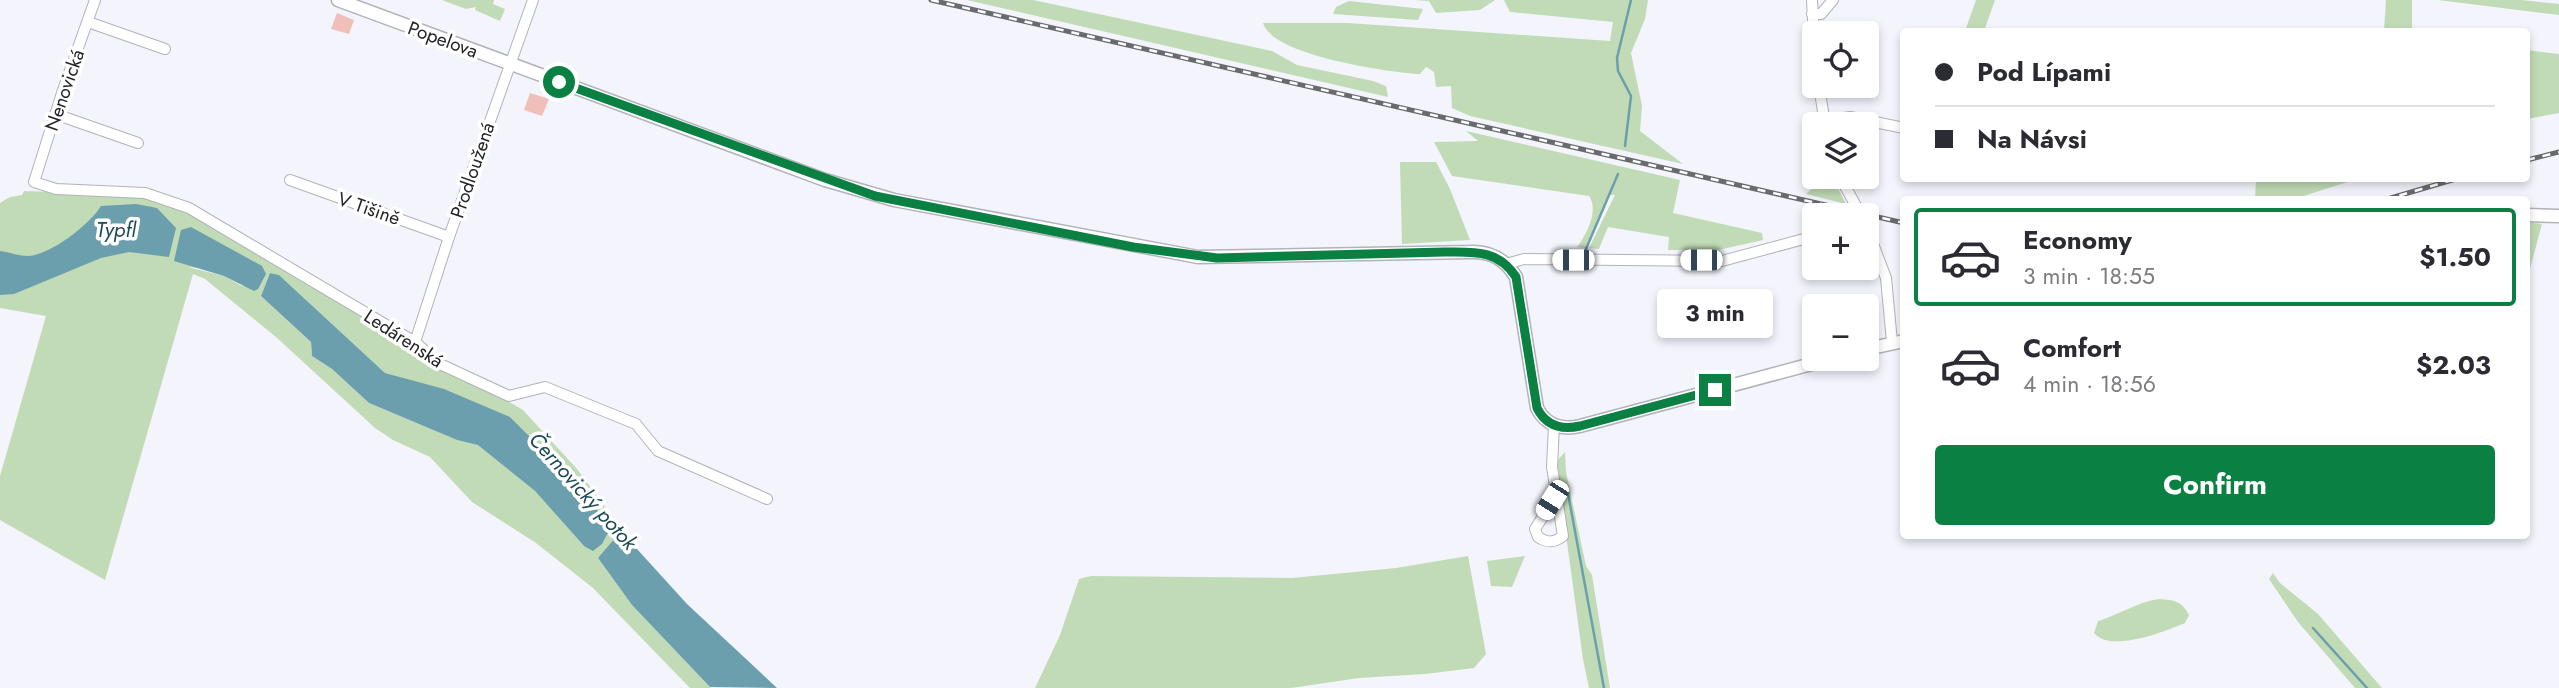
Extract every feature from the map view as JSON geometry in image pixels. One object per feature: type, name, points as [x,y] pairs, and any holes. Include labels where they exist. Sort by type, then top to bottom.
[{"type":"street","name":"Nenovická","points":[[34,181],[95,0]]},
{"type":"street","name":"Popelova","points":[[338,0],[825,180],[894,200],[1198,257],[1479,251],[1491,254],[1506,264]]},
{"type":"street","name":"Prodloužená","points":[[415,342],[509,63],[533,0]]},
{"type":"street","points":[[1812,0],[1812,21]]},
{"type":"street","points":[[1812,14],[1821,14],[1833,0]]},
{"type":"street","points":[[88,22],[165,49]]},
{"type":"street","points":[[55,114],[138,143]]},
{"type":"street","points":[[1879,123],[1900,127]]},
{"type":"street","name":"V Tišině","points":[[290,180],[449,237]]},
{"type":"street","name":"Ledárenská","points":[[34,181],[56,189],[145,193],[189,208],[415,342],[440,364],[509,396],[545,387],[636,424],[658,451],[767,499]]},
{"type":"street","points":[[2530,215],[2559,216]]},
{"type":"street","points":[[1802,239],[1722,261],[1524,259],[1506,264],[1519,286],[1537,408],[1544,418],[1554,425],[1567,428],[1580,426],[1802,367]]},
{"type":"street","points":[[1879,260],[1886,278],[1898,342],[1879,346]]},
{"type":"street","points":[[1554,425],[1551,446],[1556,496]]},
{"type":"green space","points":[[442,0],[494,0],[493,4],[505,9],[500,21],[475,10],[476,7],[466,9]]},
{"type":"green space","points":[[967,0],[1033,0],[1272,51],[1297,65],[1386,86],[1388,97]]},
{"type":"green space","points":[[1414,0],[1495,0],[1480,10],[1436,13],[1429,1]]},
{"type":"green space","points":[[1504,0],[1648,0],[1645,19],[1631,53],[1642,106],[1640,131],[1683,164],[1470,116],[1452,108],[1451,86],[1436,87],[1434,72],[1426,67],[1420,74],[1333,60],[1287,45],[1271,35],[1263,23],[1348,23],[1610,41],[1613,22],[1510,12]]},
{"type":"green space","points":[[1976,0],[1995,0],[1985,28],[1966,28]]},
{"type":"green space","points":[[2386,0],[2412,0],[2412,28],[2384,28]]},
{"type":"green space","points":[[2438,0],[2522,0],[2559,4],[2559,15]]},
{"type":"green space","points":[[1349,1],[1423,9],[1418,20],[1333,14],[1336,7]]},
{"type":"green space","points":[[2530,50],[2559,54],[2559,113],[2530,118]]},
{"type":"green space","points":[[1466,131],[1680,180],[1673,213],[1762,233],[1763,240],[1718,250],[1668,250],[1669,237],[1608,227],[1599,249],[1589,248],[1615,195],[1608,195],[1586,248],[1577,247],[1588,229],[1592,215],[1589,196],[1452,176],[1434,142],[1478,141]]},
{"type":"green space","points":[[1400,162],[1436,162],[1470,240],[1402,244]]},
{"type":"green space","points":[[2256,182],[2348,182],[2303,196],[2255,196]]},
{"type":"green space","points":[[1811,189],[1838,189],[1845,203],[1842,203],[1806,194]]},
{"type":"green space","points":[[24,191],[142,195],[171,202],[523,410],[577,469],[615,520],[620,531],[618,537],[598,558],[632,605],[711,688],[690,688],[593,588],[536,543],[472,502],[430,457],[393,440],[375,428],[276,337],[205,279],[193,274],[105,580],[0,520],[0,476],[46,316],[0,308],[0,203],[10,197],[22,195]],"holes":[[[188,267],[265,274],[242,286],[224,276]],[[270,273],[279,275],[385,373],[402,378],[602,544],[584,546],[535,491],[478,444],[457,440],[369,403],[332,369],[312,356],[311,342],[261,296]]]},
{"type":"green space","points":[[2530,222],[2542,224],[2530,269]]},
{"type":"green space","points":[[1565,452],[1566,472],[1586,566],[1592,575],[1610,688],[1589,688],[1583,659],[1556,462]]},
{"type":"green space","points":[[1468,556],[1486,654],[1474,668],[1359,678],[1291,688],[1035,688],[1060,635],[1079,579],[1091,576],[1292,578],[1396,568]]},
{"type":"green space","points":[[1525,556],[1512,587],[1491,586],[1487,561]]},
{"type":"green space","points":[[2273,573],[2280,583],[2318,614],[2382,688],[2355,688],[2298,622],[2269,579]]},
{"type":"green space","points":[[2159,599],[2180,604],[2189,615],[2185,623],[2124,641],[2102,639],[2094,633],[2098,621]]},
{"type":"water","name":"Typfl","points":[[136,204],[157,208],[176,228],[169,257],[129,252],[101,258],[14,294],[0,295],[0,251],[25,256],[37,254],[69,237],[101,206]]},
{"type":"water","points":[[191,227],[262,266],[266,274],[258,289],[254,291],[224,276],[174,261],[181,230]]},
{"type":"water","points":[[270,273],[279,275],[385,373],[444,389],[510,417],[569,476],[611,527],[602,544],[593,551],[584,546],[535,491],[478,445],[457,440],[369,403],[332,369],[312,356],[311,342],[261,296]]},
{"type":"water","points":[[615,538],[627,538],[687,604],[777,688],[710,687],[632,605],[598,558]]},
{"type":"building","points":[[337,13],[354,20],[349,34],[331,29]]},
{"type":"building","points":[[530,93],[549,99],[542,116],[524,110]]},
{"type":"waterway","points":[[1625,146],[1631,96],[1618,71],[1617,58],[1631,0]]},
{"type":"waterway","points":[[1586,249],[1618,174]]},
{"type":"waterway","points":[[1567,488],[1604,688]]},
{"type":"waterway","points":[[2313,628],[2367,688]]},
{"type":"railway","points":[[931,0],[1900,222]]},
{"type":"railway","points":[[2530,159],[2559,152]]},
{"type":"railway","points":[[2398,196],[2445,182]]},
{"type":"route","points":[[559,82],[875,196],[1133,247],[1217,258],[1479,251],[1491,254],[1502,260],[1516,277],[1537,408],[1548,422],[1560,427],[1580,426],[1715,390]]},
{"type":"water label","name":"Černovický potok","points":[[583,491]]}]
